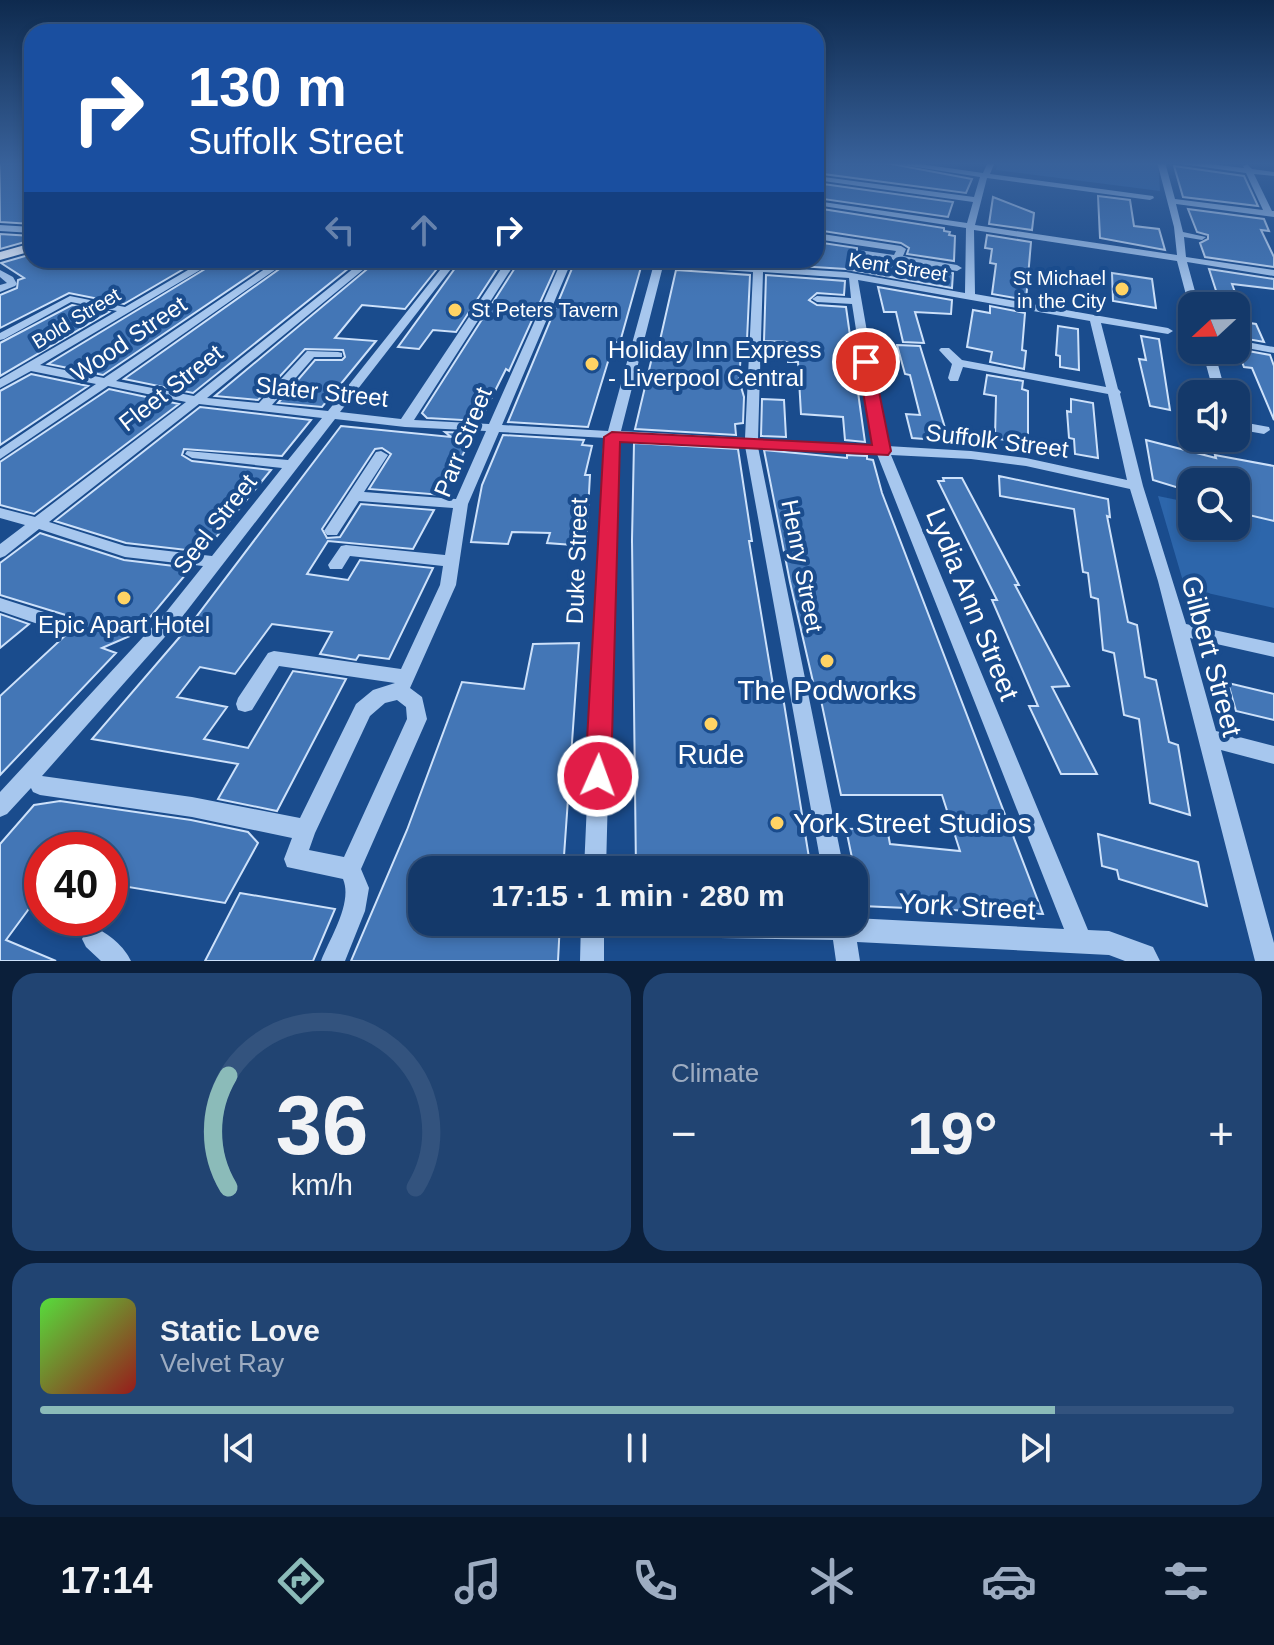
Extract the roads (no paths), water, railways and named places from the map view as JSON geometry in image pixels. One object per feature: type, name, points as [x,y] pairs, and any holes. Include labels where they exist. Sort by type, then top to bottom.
[{"type":"main road","points":[[0,256],[24,249]]},
{"type":"street","points":[[841,207],[1274,273]]},
{"type":"street","points":[[970,297],[970,227],[974,207]]},
{"type":"street","points":[[1172,207],[1190,292]]},
{"type":"street","points":[[1216,207],[1272,214]]},
{"type":"street","points":[[0,228],[24,230]]},
{"type":"street","points":[[1179,234],[1202,237]]},
{"type":"street","points":[[824,239],[863,252],[957,268]]},
{"type":"street","name":"Bold Street","points":[[1,383],[198,268]]},
{"type":"street","name":"Wood Street","points":[[0,455],[272,268]]},
{"type":"street","name":"Fleet Street","points":[[0,552],[360,268]]},
{"type":"street","name":"Seel Street","points":[[0,807],[173,616],[447,268]]},
{"type":"street","points":[[400,419],[506,268]]},
{"type":"street","name":"Parr Street","points":[[403,684],[448,585],[461,504],[563,268]]},
{"type":"street","name":"Duke Street","points":[[596,856],[612,437],[658,268]]},
{"type":"street","name":"Kent Street","points":[[744,268],[853,276],[1168,331]]},
{"type":"street","name":"Henry Street","points":[[758,269],[755,390],[750,444],[830,856]]},
{"type":"street","points":[[0,273],[10,279],[10,285]]},
{"type":"street","name":"Lydia Ann Street","points":[[853,276],[864,392],[882,451],[1081,941]]},
{"type":"street","points":[[0,337],[70,299],[125,310]]},
{"type":"street","points":[[817,299],[856,301]]},
{"type":"street","points":[[0,328],[34,309]]},
{"type":"street","name":"Gilbert Street","points":[[1095,318],[1136,486],[1178,629],[1267,961]]},
{"type":"street","points":[[1250,346],[1274,350]]},
{"type":"street","points":[[945,350],[958,363],[1115,392]]},
{"type":"street","points":[[262,408],[311,353],[338,355]]},
{"type":"street","points":[[954,378],[958,363]]},
{"type":"street","name":"Slater Street","points":[[30,367],[195,400],[332,415],[612,437]]},
{"type":"street","points":[[1250,428],[1264,430]]},
{"type":"street","name":"Suffolk Street","points":[[612,437],[997,458],[1136,486]]},
{"type":"street","points":[[192,454],[292,465]]},
{"type":"street","points":[[332,531],[381,455]]},
{"type":"street","points":[[354,496],[461,504]]},
{"type":"street","points":[[0,513],[125,551],[217,562]]},
{"type":"street","points":[[336,565],[346,550],[452,561]]},
{"type":"street","points":[[0,604],[38,617]]},
{"type":"street","points":[[1178,629],[1274,650]]},
{"type":"street","points":[[245,704],[274,658],[403,684],[415,703],[417,719],[350,869],[358,888],[353,911],[333,961]]},
{"type":"street","points":[[350,869],[295,859],[305,830],[363,710],[380,696],[403,684]]},
{"type":"street","points":[[1208,738],[1274,755]]},
{"type":"street","points":[[40,785],[192,807],[305,830]]},
{"type":"street","name":"York Street","points":[[868,928],[1109,943],[1146,959]]},
{"type":"street","points":[[592,961],[593,936]]},
{"type":"street","points":[[844,936],[848,961]]},
{"type":"street","points":[[94,939],[119,961]]},
{"type":"place","name":"St Michael in the City","points":[[1122,289]]},
{"type":"place","name":"St Peters Tavern","points":[[455,310]]},
{"type":"place","name":"Holiday Inn Express - Liverpool Central","points":[[592,364]]},
{"type":"place","name":"Epic Apart Hotel","points":[[124,598]]},
{"type":"place","name":"The Podworks","points":[[827,661]]},
{"type":"place","name":"Rude","points":[[711,724]]},
{"type":"place","name":"York Street Studios","points":[[777,823]]}]
